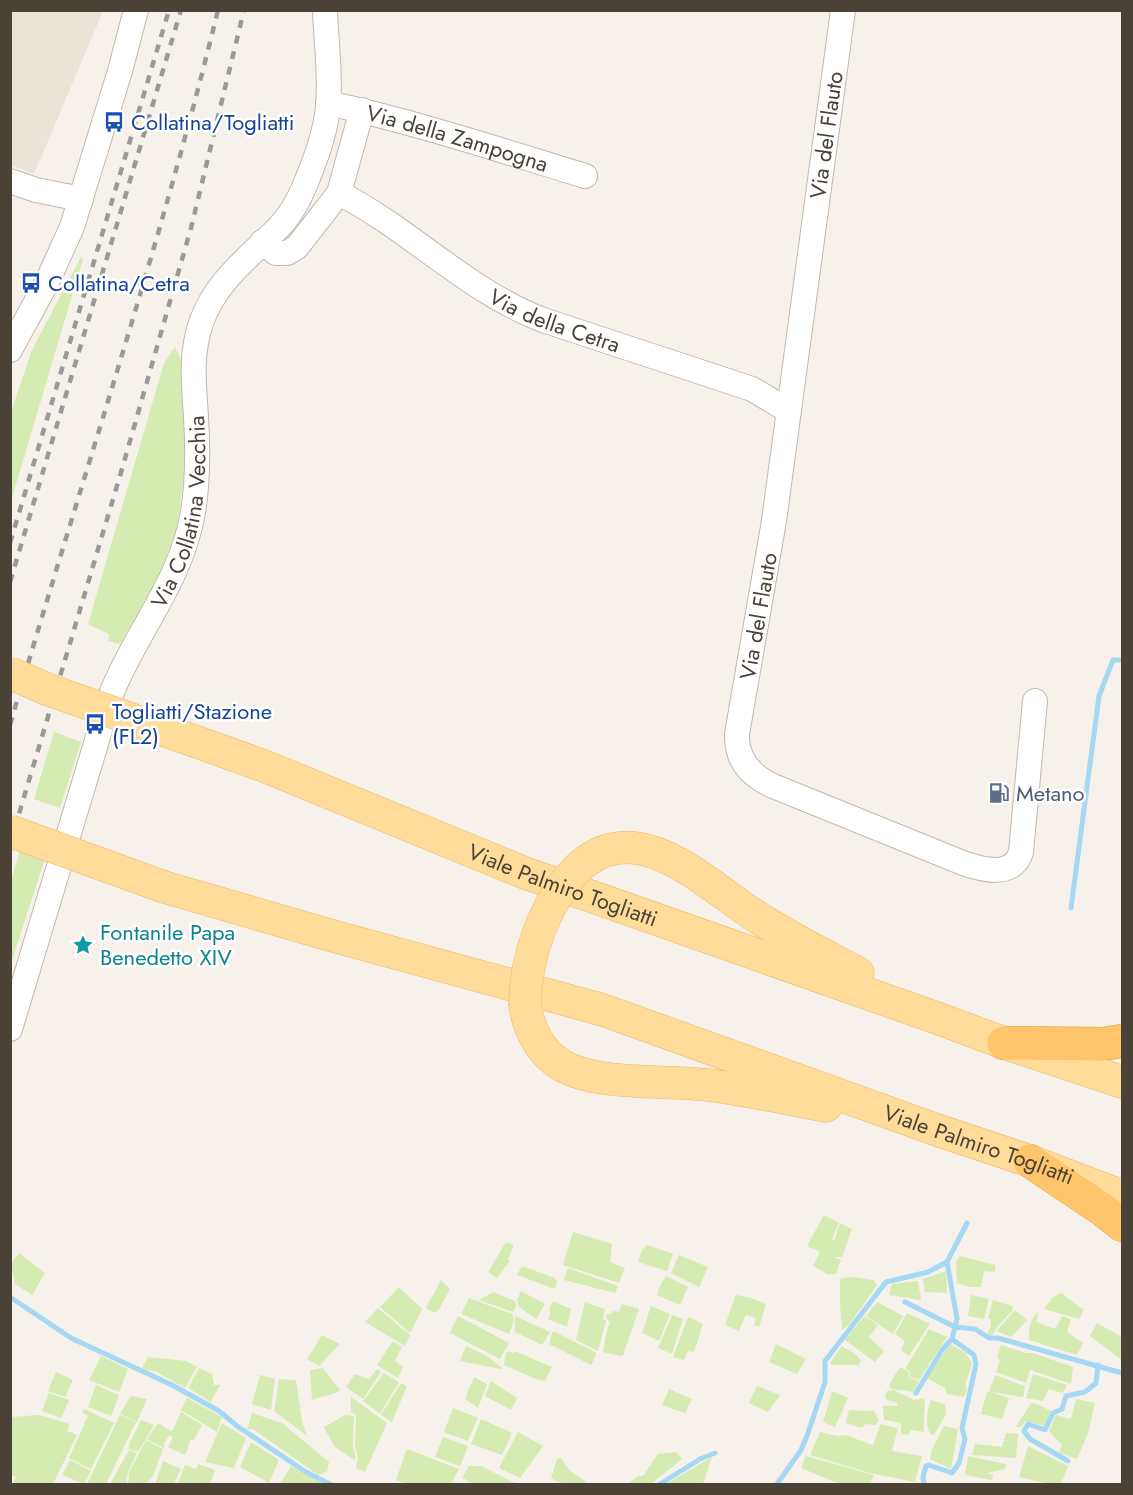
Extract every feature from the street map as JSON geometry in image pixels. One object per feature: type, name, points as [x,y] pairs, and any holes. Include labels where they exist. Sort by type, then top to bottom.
[{"type":"highway","points":[[1004,1043],[1103,1044],[1122,1041]]},
{"type":"highway","points":[[1030,1161],[1103,1210],[1122,1226]]},
{"type":"main road","name":"Viale Palmiro Togliatti","points":[[10,673],[49,690],[264,766],[525,873],[1004,1043],[1122,1082]]},
{"type":"main road","name":"Viale Palmiro Togliatti","points":[[10,831],[164,887],[603,1010],[1030,1161],[1122,1196]]},
{"type":"main road","points":[[937,1018],[770,925],[691,870],[666,856],[642,849],[621,848],[609,849],[587,859],[557,894],[543,922],[531,962],[525,1006],[533,1034],[542,1047],[552,1059],[577,1072],[609,1078],[676,1082],[723,1088],[827,1106],[937,1130]]},
{"type":"street","points":[[10,350],[56,264],[81,199],[136,10]]},
{"type":"street","name":"Via Collatina Vecchia","points":[[10,1029],[110,697],[129,654],[169,583],[188,535],[197,478],[193,378],[194,354],[199,330],[218,290],[235,268],[286,219],[305,187],[321,142],[328,104],[325,10]]},
{"type":"street","name":"Via del Flauto","points":[[843,10],[768,558],[737,734],[741,758],[748,769],[773,786],[963,863],[987,870],[1004,869],[1016,863],[1021,852],[1035,701]]},
{"type":"street","name":"Via della Zampogna","points":[[328,104],[362,110],[462,138],[585,176]]},
{"type":"street","points":[[262,242],[276,252],[291,251],[297,247],[339,193],[362,110]]},
{"type":"street","points":[[10,181],[36,190],[81,199]]},
{"type":"street","name":"Via della Cetra","points":[[339,193],[374,213],[479,288],[516,309],[752,389],[789,411]]},
{"type":"shaded area","points":[[12,11],[103,11],[34,174],[11,165]]},
{"type":"green space","points":[[81,257],[83,259],[11,501],[11,412],[32,350]]},
{"type":"green space","points":[[175,347],[181,360],[188,441],[177,529],[157,580],[120,644],[108,641],[109,634],[88,624],[164,363]]},
{"type":"green space","points":[[54,732],[81,742],[60,808],[34,799]]},
{"type":"green space","points":[[20,850],[45,859],[11,963],[11,881]]},
{"type":"green space","points":[[824,1215],[839,1223],[832,1239],[834,1241],[840,1223],[852,1229],[842,1257],[834,1257],[841,1260],[836,1274],[827,1274],[813,1266],[820,1252],[807,1246]]},
{"type":"green space","points":[[573,1232],[612,1244],[610,1262],[625,1268],[619,1283],[563,1265]]},
{"type":"green space","points":[[506,1242],[514,1245],[508,1259],[510,1261],[497,1278],[488,1272]]},
{"type":"green space","points":[[647,1245],[673,1254],[667,1271],[638,1262],[642,1250]]},
{"type":"green space","points":[[19,1253],[45,1273],[32,1295],[15,1284],[11,1264]]},
{"type":"green space","points":[[679,1255],[708,1267],[699,1287],[671,1273]]},
{"type":"green space","points":[[960,1256],[995,1265],[995,1272],[984,1271],[981,1287],[970,1287],[957,1283],[956,1262]]},
{"type":"green space","points":[[522,1266],[555,1278],[557,1282],[555,1289],[517,1275]]},
{"type":"green space","points":[[568,1268],[618,1286],[615,1293],[564,1280]]},
{"type":"green space","points":[[946,1271],[947,1293],[925,1292],[923,1279]]},
{"type":"green space","points":[[666,1276],[688,1287],[680,1305],[657,1295]]},
{"type":"green space","points":[[850,1277],[874,1280],[877,1285],[849,1325],[842,1330],[840,1279]]},
{"type":"green space","points":[[441,1280],[450,1289],[439,1310],[434,1313],[426,1308]]},
{"type":"green space","points":[[918,1281],[921,1300],[889,1295],[892,1284]]},
{"type":"green space","points":[[399,1287],[422,1309],[410,1333],[380,1307]]},
{"type":"green space","points":[[521,1291],[545,1304],[536,1319],[519,1307],[517,1300]]},
{"type":"green space","points":[[493,1292],[515,1301],[516,1306],[513,1312],[479,1300]]},
{"type":"green space","points":[[1061,1293],[1084,1310],[1079,1319],[1044,1309],[1052,1298]]},
{"type":"green space","points":[[736,1295],[766,1304],[759,1327],[754,1325],[756,1318],[746,1315],[739,1331],[725,1325]]},
{"type":"green space","points":[[971,1295],[989,1299],[984,1319],[968,1316]]},
{"type":"green space","points":[[469,1298],[512,1314],[514,1320],[509,1334],[461,1314]]},
{"type":"green space","points":[[993,1300],[1013,1306],[1013,1310],[992,1336],[987,1334],[991,1326],[991,1320],[988,1318]]},
{"type":"green space","points":[[553,1301],[571,1309],[567,1327],[548,1319]]},
{"type":"green space","points":[[585,1302],[605,1309],[603,1319],[606,1321],[598,1351],[576,1340]]},
{"type":"green space","points":[[877,1302],[903,1316],[893,1334],[866,1316]]},
{"type":"green space","points":[[622,1304],[639,1309],[621,1356],[603,1352],[610,1322],[606,1318],[607,1314],[611,1314],[612,1311],[619,1312]]},
{"type":"green space","points":[[651,1306],[670,1314],[659,1341],[642,1333]]},
{"type":"green space","points":[[378,1308],[410,1335],[405,1346],[365,1322]]},
{"type":"green space","points":[[1015,1310],[1027,1320],[1011,1337],[996,1331]]},
{"type":"green space","points":[[1038,1312],[1036,1322],[1055,1329],[1062,1316],[1071,1319],[1067,1332],[1083,1343],[1077,1355],[1029,1340],[1030,1325]]},
{"type":"green space","points":[[907,1313],[930,1324],[909,1356],[901,1350],[905,1341],[895,1334]]},
{"type":"green space","points":[[672,1315],[683,1319],[672,1354],[658,1348]]},
{"type":"green space","points":[[458,1316],[509,1343],[500,1359],[450,1333]]},
{"type":"green space","points":[[515,1316],[550,1332],[542,1345],[515,1332]]},
{"type":"green space","points":[[864,1316],[878,1325],[869,1337],[884,1351],[875,1362],[845,1340]]},
{"type":"green space","points":[[688,1317],[703,1324],[694,1352],[688,1351],[684,1360],[673,1357]]},
{"type":"green space","points":[[1097,1323],[1122,1337],[1122,1360],[1090,1336]]},
{"type":"green space","points":[[929,1329],[947,1337],[919,1380],[910,1377],[910,1371],[905,1369]]},
{"type":"green space","points":[[553,1331],[595,1352],[596,1355],[591,1365],[549,1344]]},
{"type":"green space","points":[[322,1335],[340,1344],[319,1366],[307,1359]]},
{"type":"green space","points":[[393,1341],[402,1347],[395,1361],[403,1367],[398,1378],[377,1365]]},
{"type":"green space","points":[[776,1344],[806,1359],[797,1374],[769,1362]]},
{"type":"green space","points":[[950,1344],[966,1353],[972,1364],[965,1385],[967,1389],[964,1397],[947,1394],[945,1388],[927,1378]]},
{"type":"green space","points":[[1001,1345],[1073,1367],[1071,1384],[1030,1370],[1026,1383],[996,1372]]},
{"type":"green space","points":[[466,1346],[487,1356],[502,1368],[460,1361]]},
{"type":"green space","points":[[842,1346],[861,1360],[859,1365],[832,1365],[830,1363]]},
{"type":"green space","points":[[508,1351],[514,1353],[515,1351],[552,1367],[545,1381],[504,1365]]},
{"type":"green space","points":[[101,1356],[128,1369],[119,1392],[89,1380]]},
{"type":"green space","points":[[148,1357],[186,1361],[197,1367],[185,1388],[155,1371],[141,1370]]},
{"type":"green space","points":[[900,1367],[909,1372],[909,1378],[919,1381],[914,1392],[891,1389],[889,1385]]},
{"type":"green space","points":[[199,1368],[212,1374],[214,1385],[220,1385],[211,1402],[188,1388]]},
{"type":"green space","points":[[323,1368],[340,1390],[312,1400],[310,1370]]},
{"type":"green space","points":[[377,1369],[381,1372],[363,1399],[346,1387],[355,1374],[369,1379]]},
{"type":"green space","points":[[56,1372],[73,1380],[65,1397],[48,1391]]},
{"type":"green space","points":[[384,1373],[399,1382],[380,1414],[363,1401]]},
{"type":"green space","points":[[1033,1374],[1067,1385],[1063,1393],[1049,1389],[1043,1401],[1026,1398]]},
{"type":"green space","points":[[260,1375],[275,1379],[271,1410],[252,1404]]},
{"type":"green space","points":[[995,1375],[1025,1386],[1023,1397],[991,1392],[1009,1398],[1002,1419],[981,1414]]},
{"type":"green space","points":[[474,1377],[487,1384],[478,1408],[465,1399]]},
{"type":"green space","points":[[279,1379],[296,1380],[302,1422],[307,1436],[274,1411]]},
{"type":"green space","points":[[491,1381],[517,1398],[511,1410],[485,1396]]},
{"type":"green space","points":[[401,1383],[407,1386],[392,1422],[381,1415]]},
{"type":"green space","points":[[96,1385],[119,1395],[111,1416],[88,1407]]},
{"type":"green space","points":[[757,1386],[780,1395],[768,1412],[749,1403]]},
{"type":"green space","points":[[669,1389],[692,1399],[685,1413],[662,1405]]},
{"type":"green space","points":[[893,1390],[915,1400],[924,1398],[924,1432],[911,1430],[908,1435],[901,1434],[901,1423],[884,1420],[883,1406],[898,1406],[897,1403],[887,1400],[885,1396],[887,1391]]},
{"type":"green space","points":[[832,1391],[848,1398],[835,1427],[823,1422]]},
{"type":"green space","points":[[49,1393],[69,1400],[61,1418],[42,1411]]},
{"type":"green space","points":[[131,1396],[147,1399],[137,1422],[120,1414]]},
{"type":"green space","points":[[351,1397],[387,1423],[365,1472],[356,1468],[358,1458],[355,1446],[356,1415],[351,1412]]},
{"type":"green space","points":[[187,1398],[222,1417],[217,1432],[181,1410]]},
{"type":"green space","points":[[1076,1399],[1095,1403],[1088,1433],[1077,1459],[1059,1453],[1062,1445],[1049,1431],[1056,1415],[1071,1419]]},
{"type":"green space","points":[[931,1400],[945,1404],[946,1414],[934,1435],[928,1430],[927,1421]]},
{"type":"green space","points":[[1031,1403],[1051,1411],[1044,1426],[1025,1421],[1021,1427],[1016,1427]]},
{"type":"green space","points":[[453,1408],[478,1418],[468,1441],[444,1432]]},
{"type":"green space","points":[[84,1409],[114,1423],[91,1469],[69,1458],[88,1416],[82,1412]]},
{"type":"green space","points":[[849,1410],[874,1411],[879,1421],[875,1425],[865,1424],[862,1428],[846,1423]]},
{"type":"green space","points":[[181,1412],[202,1425],[194,1440],[191,1439],[185,1455],[168,1447],[173,1437],[169,1435],[164,1448],[147,1439],[158,1423],[173,1430]]},
{"type":"green space","points":[[252,1413],[282,1423],[329,1462],[327,1472],[318,1475],[253,1429],[247,1430]]},
{"type":"green space","points":[[39,1415],[70,1424],[67,1431],[77,1435],[53,1484],[13,1484],[16,1477],[11,1474],[11,1417]]},
{"type":"green space","points":[[120,1415],[136,1422],[106,1484],[87,1484]]},
{"type":"green space","points":[[345,1415],[354,1416],[353,1446],[356,1458],[354,1460],[334,1446],[324,1427]]},
{"type":"green space","points":[[481,1419],[512,1433],[502,1455],[471,1444]]},
{"type":"green space","points":[[141,1420],[154,1425],[138,1452],[129,1449],[129,1444]]},
{"type":"green space","points":[[222,1423],[246,1438],[234,1468],[205,1462]]},
{"type":"green space","points":[[881,1424],[898,1428],[892,1451],[922,1456],[915,1482],[870,1473],[810,1455],[820,1432],[837,1436],[845,1435],[881,1448],[873,1445]]},
{"type":"green space","points":[[944,1426],[958,1429],[951,1469],[930,1459],[931,1452]]},
{"type":"green space","points":[[518,1432],[543,1446],[520,1478],[499,1468]]},
{"type":"green space","points":[[1006,1433],[1018,1434],[1016,1458],[972,1455],[975,1444],[1002,1447]]},
{"type":"green space","points":[[443,1437],[468,1446],[460,1466],[435,1457]]},
{"type":"green space","points":[[146,1440],[163,1449],[153,1476],[146,1484],[128,1484],[129,1472]]},
{"type":"green space","points":[[251,1442],[279,1460],[269,1483],[240,1467]]},
{"type":"green space","points":[[1028,1446],[1068,1466],[1061,1484],[1049,1484],[1019,1477]]},
{"type":"green space","points":[[407,1449],[459,1469],[451,1484],[406,1484],[396,1480]]},
{"type":"green space","points":[[129,1450],[137,1453],[128,1472],[126,1484],[110,1484]]},
{"type":"green space","points":[[676,1452],[682,1459],[651,1484],[628,1484],[638,1476],[643,1476],[658,1454]]},
{"type":"green space","points":[[806,1456],[874,1475],[870,1484],[840,1484],[801,1468]]},
{"type":"green space","points":[[968,1456],[1006,1464],[1005,1469],[987,1473],[993,1475],[992,1480],[965,1475]]},
{"type":"green space","points":[[712,1457],[703,1484],[666,1484]]},
{"type":"green space","points":[[561,1458],[569,1470],[586,1482],[584,1484],[563,1484],[551,1478],[557,1459]]},
{"type":"green space","points":[[70,1460],[91,1471],[84,1484],[62,1475]]},
{"type":"green space","points":[[163,1461],[181,1469],[174,1484],[155,1484]]},
{"type":"green space","points":[[198,1464],[215,1470],[210,1484],[192,1484],[193,1480],[191,1484],[178,1484],[185,1465],[196,1469]]},
{"type":"green space","points":[[291,1466],[320,1482],[322,1484],[280,1484]]},
{"type":"green space","points":[[469,1466],[481,1466],[515,1483],[473,1484],[462,1478]]},
{"type":"waterway","points":[[1071,908],[1099,696],[1113,660],[1122,660]]},
{"type":"waterway","points":[[777,1484],[801,1450],[807,1436],[825,1382],[825,1361],[886,1282],[928,1272],[947,1262],[967,1223]]},
{"type":"waterway","points":[[924,1484],[926,1466],[952,1473],[959,1463],[965,1439],[962,1428],[976,1364],[974,1355],[952,1339],[957,1319],[947,1262]]},
{"type":"waterway","points":[[10,1297],[71,1338],[172,1385],[219,1411],[237,1426],[306,1472],[330,1484]]},
{"type":"waterway","points":[[905,1302],[955,1327],[975,1329],[989,1338],[998,1338],[1122,1373]]},
{"type":"waterway","points":[[916,1393],[942,1350],[952,1339]]},
{"type":"waterway","points":[[1068,1461],[1030,1439],[1024,1431],[1028,1424],[1045,1430],[1053,1413],[1062,1409],[1066,1396],[1085,1392],[1096,1383],[1098,1365]]},
{"type":"waterway","points":[[660,1484],[700,1459],[715,1453]]},
{"type":"railway","points":[[10,543],[169,10]]},
{"type":"railway","points":[[10,582],[181,10]]},
{"type":"railway","points":[[10,725],[144,280],[218,10]]},
{"type":"railway","points":[[10,844],[191,228],[244,10]]},
{"type":"place","name":"Collatina/Togliatti","points":[[114,122]]},
{"type":"place","name":"Collatina/Cetra","points":[[31,283]]},
{"type":"place","name":"Togliatti/Stazione (FL2)","points":[[95,724]]},
{"type":"place","name":"Metano","points":[[999,793]]},
{"type":"place","name":"Fontanile Papa Benedetto XIV","points":[[83,945]]}]
